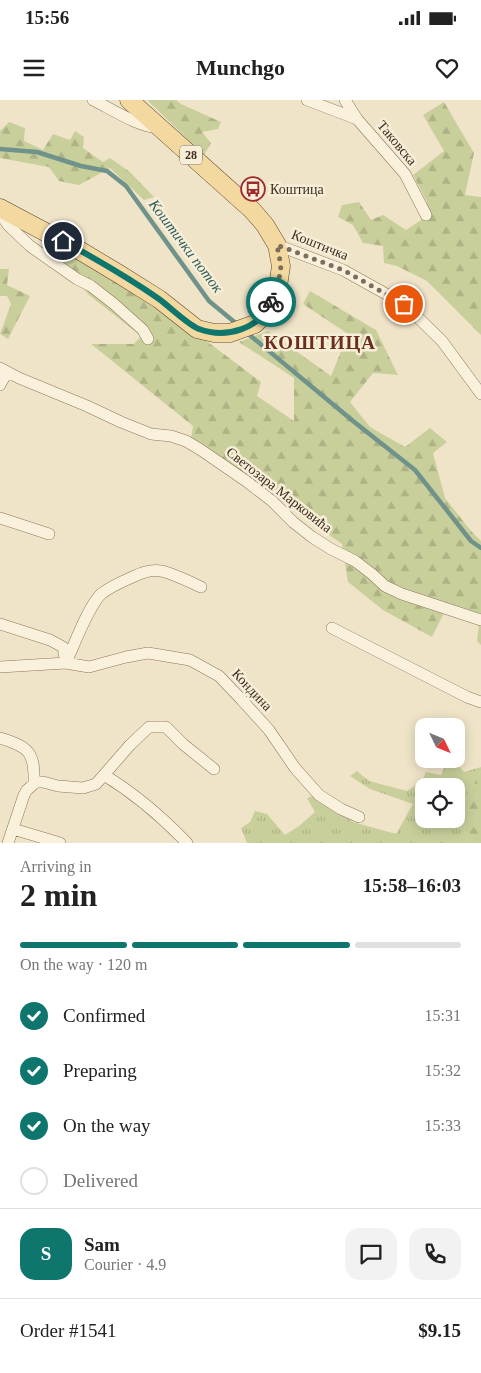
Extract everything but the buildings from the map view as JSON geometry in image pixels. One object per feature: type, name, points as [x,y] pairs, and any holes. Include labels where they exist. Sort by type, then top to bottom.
[{"type":"main road","name":"28","points":[[0,208],[79,250],[119,274],[159,299],[198,328],[214,333],[230,333],[255,324],[268,311],[278,286],[281,266],[277,245],[265,225],[252,210],[130,100]]},
{"type":"street","points":[[93,100],[147,126],[156,128],[159,126]]},
{"type":"street","name":"Таковска","points":[[307,100],[357,119]]},
{"type":"street","name":"Таковска","points":[[345,100],[357,119],[405,174],[426,215]]},
{"type":"street","points":[[0,213],[8,225],[30,246],[77,279],[91,286],[114,304],[143,330],[148,339]]},
{"type":"street","name":"Коштичка","points":[[277,245],[343,270],[404,304],[442,341],[481,394]]},
{"type":"street","points":[[0,385],[4,370]]},
{"type":"street","name":"Светозара Марковића","points":[[4,370],[151,434],[171,436],[186,441],[246,481],[312,537],[355,561],[385,586],[402,594],[481,620]]},
{"type":"street","points":[[0,518],[49,534]]},
{"type":"street","points":[[66,663],[96,601],[102,594],[116,585],[148,571],[162,571],[201,587]]},
{"type":"street","points":[[0,624],[50,640],[62,647],[66,663]]},
{"type":"street","points":[[332,628],[467,697],[481,702]]},
{"type":"street","name":"Кондина","points":[[0,667],[66,663],[89,667],[148,653],[190,660],[219,676],[241,699],[269,730],[295,768],[319,795],[341,809],[359,817]]},
{"type":"street","points":[[8,843],[24,795],[36,782],[83,788],[96,784],[130,745],[149,727],[166,727],[214,769]]},
{"type":"street","points":[[0,738],[24,747],[32,756],[35,767],[34,784]]},
{"type":"street","points":[[104,775],[140,799],[187,843]]},
{"type":"street","points":[[13,829],[60,843]]},
{"type":"green space","points":[[147,100],[176,100],[221,122],[218,129],[202,132],[211,143],[204,155]]},
{"type":"green space","points":[[444,102],[474,153],[465,195],[481,197],[481,335],[427,281],[397,266],[384,263],[383,246],[363,243],[353,225],[338,217],[342,205],[359,202],[371,220],[383,215],[406,230],[421,220],[427,202],[413,175],[444,151],[423,115]]},
{"type":"green space","points":[[9,122],[25,128],[24,141],[43,150],[53,134],[70,140],[75,131],[84,137],[83,148],[103,162],[110,158],[130,172],[154,197],[144,200],[110,168],[79,185],[59,181],[49,167],[0,158],[0,131]]},
{"type":"green space","points":[[46,247],[88,262],[164,309],[261,382],[257,396],[294,421],[294,378],[239,342],[268,331],[331,376],[348,334],[303,304],[310,291],[376,330],[398,375],[373,373],[350,402],[370,427],[405,447],[430,428],[447,442],[433,453],[445,498],[481,541],[481,645],[477,641],[479,625],[444,613],[432,637],[383,610],[348,582],[342,544],[191,438],[193,426],[91,344],[134,344],[141,336],[89,295]]},
{"type":"green space","points":[[0,269],[9,269],[7,285],[30,296],[8,339],[0,334],[11,304],[7,296],[0,296]]},
{"type":"green space","points":[[481,767],[481,771],[465,800],[465,778],[423,778],[426,772],[441,775],[444,768],[461,768],[464,772]]},
{"type":"green space","points":[[357,771],[369,781],[407,791],[415,786],[415,828],[465,828],[467,842],[247,843],[241,828],[250,822],[255,811],[267,814],[285,835],[315,812],[307,798],[313,796],[353,822],[396,834],[413,804],[370,789],[350,776]]},
{"type":"green space","points":[[481,771],[481,843],[466,843],[465,800]]},
{"type":"waterway","name":"Коштички поток","points":[[0,149],[37,152],[81,166],[107,171],[126,186],[209,301],[238,325]]},
{"type":"waterway","name":"Коштички поток","points":[[246,332],[415,470],[471,541],[481,548]]},
{"type":"way so far","points":[[271,302],[278,286],[281,266],[277,245],[343,270],[404,304]]},
{"type":"place","name":"Коштица","points":[[253,189]]},
{"type":"district","name":"КОШТИЦА","points":[[320,342]]},
{"type":"route","points":[[63,241],[146,290],[198,328],[214,333],[230,333],[255,324],[268,311],[271,302]]}]
